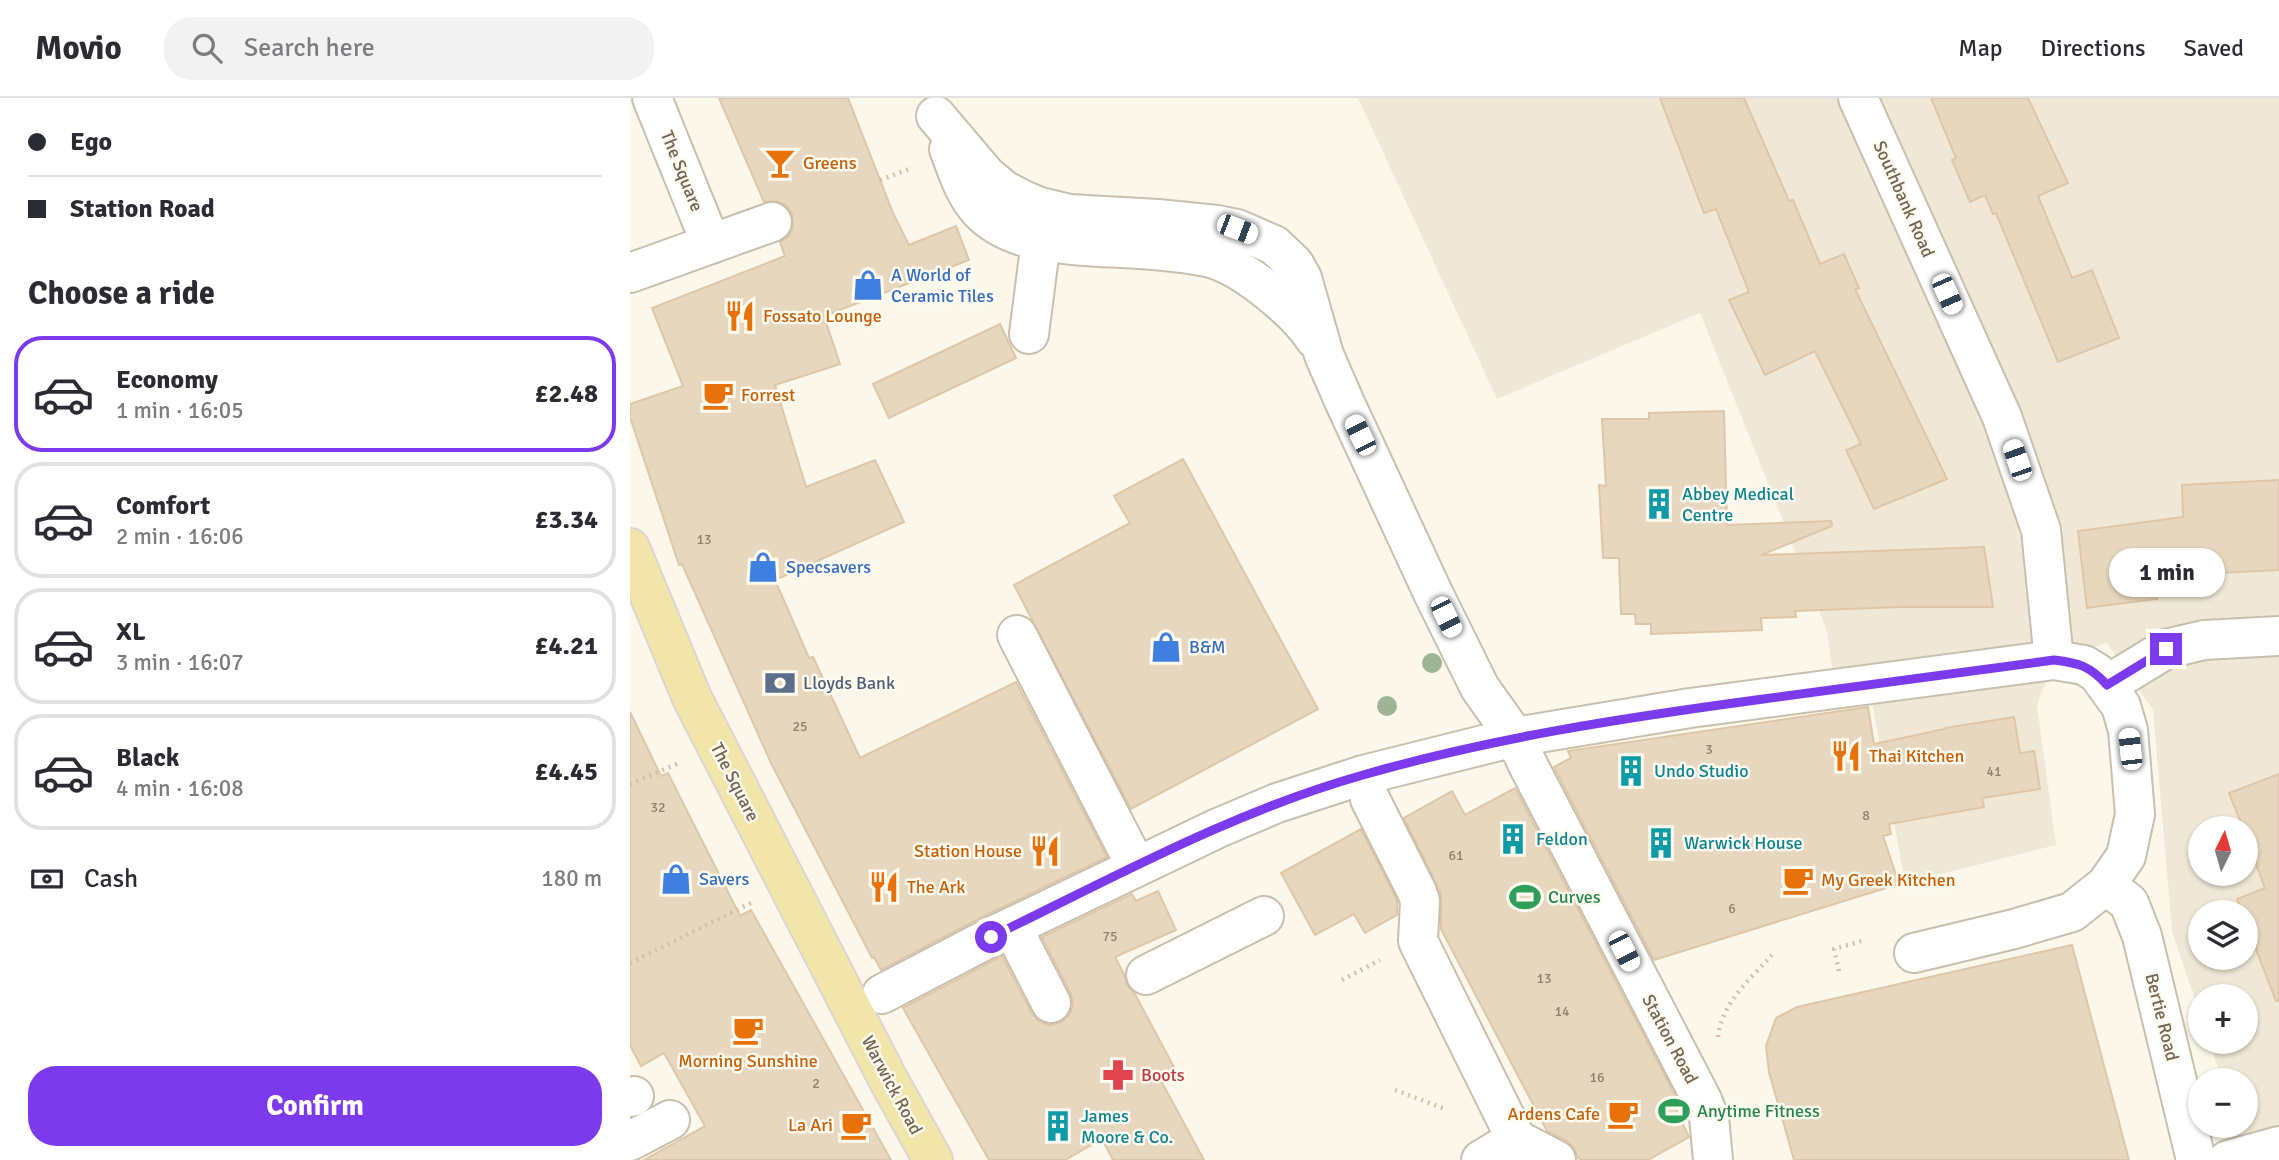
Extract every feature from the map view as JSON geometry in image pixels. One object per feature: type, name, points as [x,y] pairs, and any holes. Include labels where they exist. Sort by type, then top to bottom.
[{"type":"main road","name":"The Square","points":[[630,548],[692,698],[867,1002]]},
{"type":"main road","name":"Warwick Road","points":[[867,1002],[933,1160]]},
{"type":"street","name":"The Square","points":[[652,98],[711,244]]},
{"type":"street","name":"Southbank Road","points":[[1858,98],[2002,417],[2041,530],[2054,660]]},
{"type":"street","name":"Station Road","points":[[932,107],[986,176],[1013,195],[1043,225],[1069,214],[1217,225],[1257,236],[1274,245],[1294,264],[1302,278],[1324,355],[1463,653],[1495,711],[1515,737],[1702,1100],[1709,1118],[1713,1160]]},
{"type":"street","points":[[630,274],[772,222]]},
{"type":"street","points":[[1029,334],[1043,225]]},
{"type":"street","points":[[1017,635],[1136,866]]},
{"type":"street","points":[[2107,685],[2166,649],[2204,640],[2279,636]]},
{"type":"street","points":[[867,1002],[1136,866],[1277,803],[1363,775],[1515,737],[1690,708],[2054,660],[2084,665],[2097,673],[2121,706],[2128,730],[2134,814],[2126,856],[2106,885],[2072,912],[1914,953]]},
{"type":"street","points":[[1370,799],[1417,892],[1420,901],[1418,941],[1516,1139],[1556,1160]]},
{"type":"street","name":"Bertie Road","points":[[2106,885],[2129,903],[2142,936],[2196,1160]]},
{"type":"street","points":[[1146,975],[1264,916]]},
{"type":"street","points":[[1002,932],[1051,1003]]},
{"type":"street","points":[[630,1141],[670,1120]]},
{"type":"street","points":[[1481,1160],[1516,1139]]},
{"type":"street","points":[[2228,1160],[2279,1146]]},
{"type":"path","points":[[630,784],[680,763]]},
{"type":"path","points":[[630,964],[755,901]]},
{"type":"path","points":[[1839,971],[1834,949],[1865,940]]},
{"type":"path","points":[[1718,1043],[1719,1027],[1728,1006],[1772,954]]},
{"type":"path","points":[[1342,980],[1385,957]]},
{"type":"path","points":[[1395,1090],[1445,1109]]},
{"type":"shaded area","points":[[1358,98],[2279,98],[2279,1160],[2245,1160],[2239,1138],[2258,1138],[2258,1068],[2218,1068],[2213,1054],[2258,1054],[2258,984],[2190,984],[2172,931],[2153,710],[2107,643],[2054,660],[2037,705],[2056,845],[1905,883],[1869,686],[1835,690],[1827,631],[1700,313],[1497,399]]},
{"type":"building","points":[[719,98],[848,98],[893,213],[909,245],[956,226],[969,260],[824,316],[840,364],[775,385],[806,487],[875,460],[904,522],[775,580],[809,658],[813,657],[860,758],[1016,682],[1107,857],[982,917],[881,970],[874,957],[872,958],[771,763],[682,564],[679,565],[630,417],[630,404],[683,386],[652,308],[785,256],[780,242],[789,236],[793,227],[792,214],[786,205],[777,201],[764,202]]},
{"type":"building","points":[[1660,98],[1744,98],[1820,264],[1844,254],[1859,288],[1855,289],[1947,479],[1874,509],[1846,450],[1861,444],[1815,351],[1765,375],[1729,300],[1749,292],[1716,209],[1704,213]]},
{"type":"building","points":[[1931,98],[2028,98],[2068,183],[2038,196],[2072,278],[2092,270],[2119,338],[2058,362],[1996,213],[1993,214],[1985,195],[1970,202],[1952,160],[1956,158]]},
{"type":"building","points":[[1000,324],[1016,358],[889,418],[873,384]]},
{"type":"building","name":"Abbey Medical Centre","points":[[1724,411],[1727,525],[1831,521],[1832,526],[1761,555],[1984,547],[1993,607],[1795,611],[1796,617],[1761,618],[1762,630],[1651,634],[1651,624],[1636,624],[1635,614],[1621,614],[1619,558],[1603,558],[1599,485],[1606,486],[1602,419],[1649,419],[1649,413]]},
{"type":"building","name":"B&M","points":[[1183,459],[1318,709],[1131,809],[1014,585],[1130,523],[1114,496]]},
{"type":"building","points":[[2279,480],[2279,570],[2154,576],[2157,599],[2087,608],[2078,531],[2183,517],[2182,485]]},
{"type":"building","points":[[1868,707],[1874,744],[1945,728],[2014,717],[2020,753],[2034,751],[2040,789],[1982,798],[1984,807],[1889,824],[1891,834],[1883,836],[1899,884],[1654,960],[1554,767],[1571,758],[1568,751]]},
{"type":"building","points":[[630,712],[661,776],[668,773],[740,916],[751,910],[891,1160],[644,1160],[705,1126],[664,1053],[641,1066],[630,1045]]},
{"type":"building","points":[[2279,774],[2279,1001],[2276,1001],[2258,955],[2258,900],[2237,899],[2265,888],[2258,869],[2258,816],[2238,816],[2229,793]]},
{"type":"building","points":[[1515,788],[1677,1099],[1672,1101],[1689,1137],[1648,1160],[1583,1160],[1578,1158],[1567,1141],[1547,1131],[1441,929],[1441,894],[1404,818],[1452,791],[1465,815]]},
{"type":"building","points":[[1361,829],[1397,900],[1397,915],[1365,933],[1354,914],[1315,935],[1281,873]]},
{"type":"building","points":[[1158,891],[1176,930],[1115,957],[1127,985],[1135,994],[1176,1071],[1160,1079],[1204,1160],[1113,1160],[1102,1139],[1065,1160],[989,1160],[903,1008],[1002,956],[1032,1014],[1040,1022],[1049,1025],[1060,1023],[1070,1014],[1073,1005],[1071,994],[1042,937],[1132,894],[1136,901]]},
{"type":"building","points":[[2072,945],[2129,1160],[1794,1160],[1769,1072],[1766,1046],[1776,1018],[1797,1007]]},
{"type":"place","name":"Greens","points":[[780,163]]},
{"type":"place","name":"A World of Ceramic Tiles","points":[[868,285]]},
{"type":"place","name":"Fossato Lounge","points":[[740,316]]},
{"type":"place","name":"Forrest","points":[[718,395]]},
{"type":"place","name":"Abbey Medical Centre","points":[[1659,504]]},
{"type":"place","name":"Specsavers","points":[[763,567]]},
{"type":"place","name":"B&M","points":[[1166,647]]},
{"type":"place","name":"Lloyds Bank","points":[[780,683]]},
{"type":"place","name":"Thai Kitchen","points":[[1846,756]]},
{"type":"place","name":"Undo Studio","points":[[1631,771]]},
{"type":"place","name":"Feldon","points":[[1513,839]]},
{"type":"place","name":"Warwick House","points":[[1661,843]]},
{"type":"place","name":"Station House","points":[[1045,851]]},
{"type":"place","name":"Savers","points":[[676,879]]},
{"type":"place","name":"My Greek Kitchen","points":[[1798,880]]},
{"type":"place","name":"The Ark","points":[[884,887]]},
{"type":"place","name":"Curves","points":[[1525,897]]},
{"type":"place","name":"Morning Sunshine","points":[[748,1030]]},
{"type":"place","name":"Boots","points":[[1118,1075]]},
{"type":"place","name":"Anytime Fitness","points":[[1674,1111]]},
{"type":"place","name":"Ardens Cafe","points":[[1623,1114]]},
{"type":"place","name":"La Ari","points":[[856,1125]]},
{"type":"place","name":"James Moore & Co.","points":[[1058,1126]]},
{"type":"route","points":[[991,937],[1136,866],[1277,803],[1363,775],[1515,737],[1690,708],[2054,660],[2084,665],[2097,673],[2107,685],[2166,649]]}]
